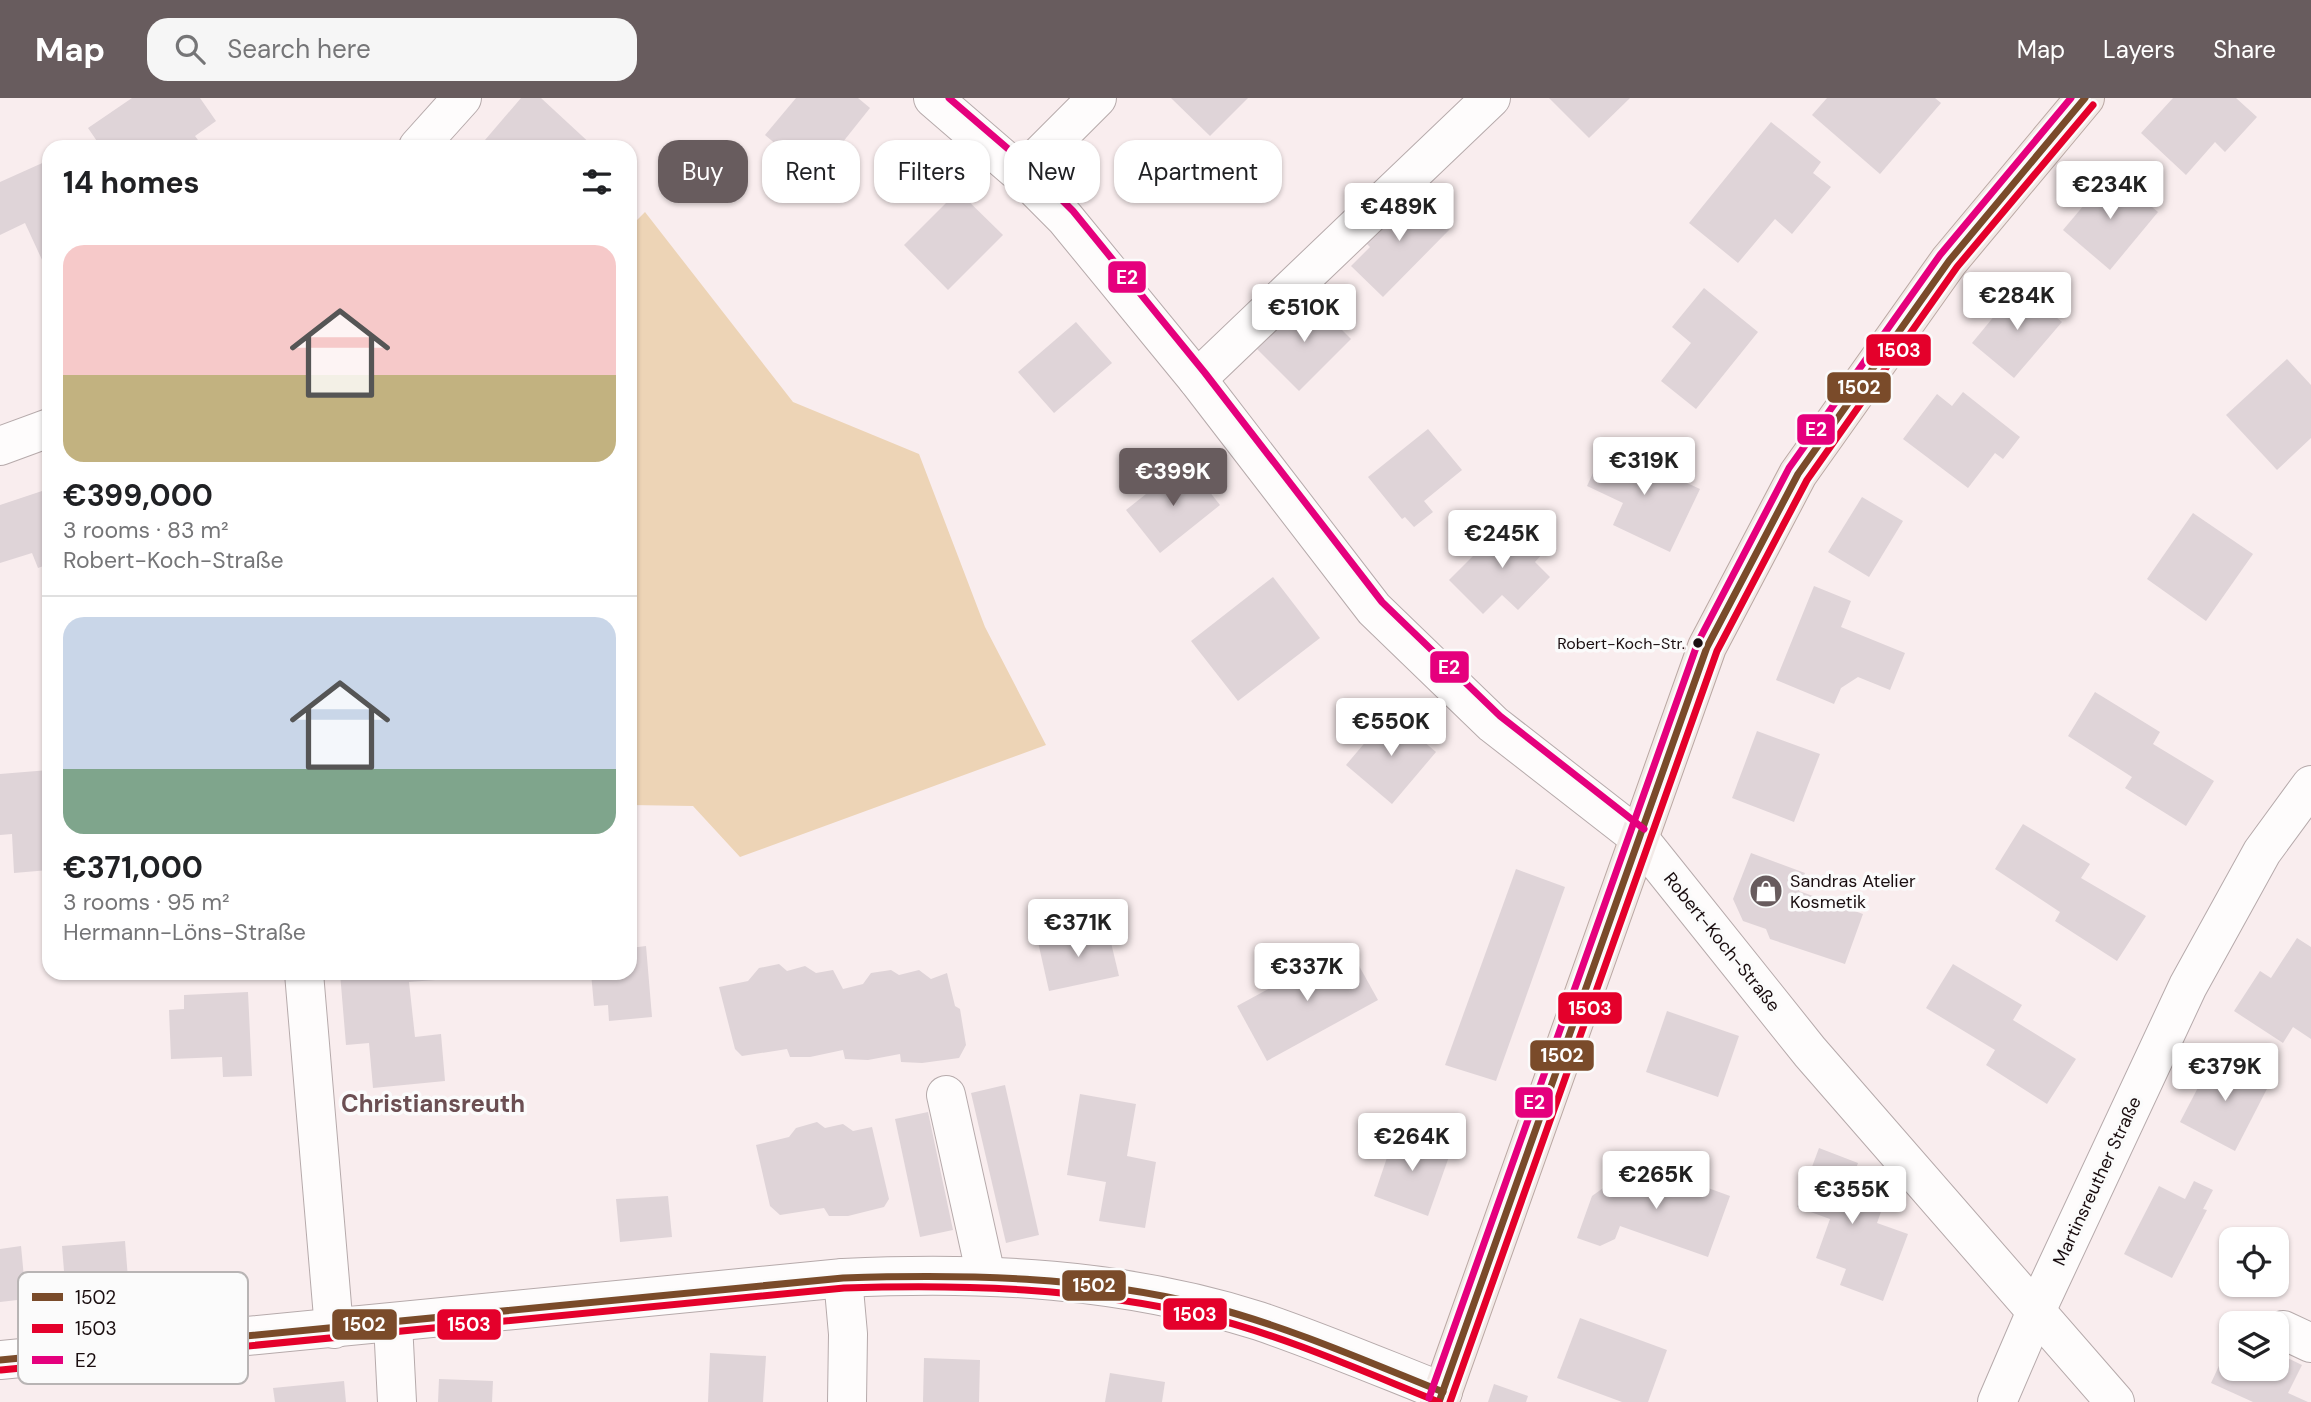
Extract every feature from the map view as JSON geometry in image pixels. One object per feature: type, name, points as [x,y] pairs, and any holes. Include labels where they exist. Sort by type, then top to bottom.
[{"type":"main road","points":[[1441,1397],[1707,647],[1798,474],[1949,261],[2085,98]]},
{"type":"street","points":[[424,140],[462,98]]},
{"type":"street","name":"Robert-Koch-Straße","points":[[933,98],[1004,159]]},
{"type":"street","points":[[1055,140],[1097,98]]},
{"type":"street","points":[[1197,379],[1490,98]]},
{"type":"street","name":"Robert-Koch-Straße","points":[[1050,203],[1197,379],[1374,609],[1493,724],[1638,837],[1810,1052],[2037,1309],[2115,1402]]},
{"type":"street","points":[[0,446],[42,431]]},
{"type":"street","name":"Martinsreuther Straße","points":[[1997,1402],[2037,1309],[2188,986],[2262,852],[2311,785]]},
{"type":"street","points":[[305,980],[334,1329]]},
{"type":"street","points":[[946,1096],[986,1276]]},
{"type":"street","points":[[248,1337],[843,1278],[935,1273],[1105,1286],[1208,1308],[1270,1325],[1441,1397]]},
{"type":"street","points":[[843,1278],[848,1334],[846,1402]]},
{"type":"street","points":[[393,1323],[397,1402]]},
{"type":"street","points":[[0,1360],[18,1358]]},
{"type":"shaded area","points":[[645,212],[793,402],[919,454],[985,627],[1046,745],[740,857],[693,806],[637,805],[637,220]]},
{"type":"building","points":[[132,98],[200,98],[216,121],[195,136],[198,140],[96,140],[88,128]]},
{"type":"building","points":[[521,98],[541,98],[586,140],[485,140]]},
{"type":"building","points":[[796,98],[858,98],[870,108],[844,140],[771,140],[765,135]]},
{"type":"building","points":[[1171,98],[1248,98],[1210,136]]},
{"type":"building","points":[[1549,98],[1630,98],[1589,138]]},
{"type":"building","points":[[1827,98],[1935,98],[1941,103],[1880,174],[1812,115]]},
{"type":"building","points":[[2173,98],[2236,98],[2257,117],[2225,152],[2215,142],[2186,175],[2141,133]]},
{"type":"building","points":[[1771,122],[1821,162],[1813,173],[1831,187],[1792,234],[1775,219],[1738,263],[1689,223]]},
{"type":"building","points":[[42,163],[42,260],[25,223],[0,235],[0,182]]},
{"type":"building","points":[[2111,173],[2158,212],[2110,270],[2063,230]]},
{"type":"building","points":[[1411,190],[1450,229],[1383,297],[1351,266],[1370,247],[1362,239]]},
{"type":"building","points":[[946,203],[970,203],[1003,235],[948,290],[904,245]]},
{"type":"building","points":[[2019,286],[2062,322],[2014,378],[1972,343]]},
{"type":"building","points":[[1704,288],[1758,332],[1696,409],[1661,381],[1691,343],[1672,327]]},
{"type":"building","points":[[1309,297],[1351,339],[1299,391],[1257,349]]},
{"type":"building","points":[[1076,322],[1112,363],[1054,413],[1018,372]]},
{"type":"building","points":[[2287,359],[2311,385],[2311,438],[2277,470],[2226,415]]},
{"type":"building","points":[[1963,392],[2020,437],[2003,459],[1995,453],[1968,488],[1903,439],[1937,394],[1952,406]]},
{"type":"building","points":[[1428,429],[1462,470],[1424,501],[1433,512],[1414,527],[1405,517],[1402,519],[1368,477]]},
{"type":"building","points":[[1606,445],[1700,489],[1670,552],[1613,525],[1623,503],[1587,486]]},
{"type":"building","points":[[1186,462],[1220,505],[1160,553],[1126,510]]},
{"type":"building","points":[[42,491],[42,567],[38,568],[32,553],[0,563],[0,505]]},
{"type":"building","points":[[1862,497],[1903,521],[1869,577],[1828,552]]},
{"type":"building","points":[[2193,513],[2253,554],[2206,621],[2147,579]]},
{"type":"building","points":[[1510,519],[1544,552],[1535,562],[1550,577],[1518,610],[1502,595],[1483,614],[1449,580]]},
{"type":"building","points":[[1273,577],[1320,638],[1238,701],[1191,641]]},
{"type":"building","points":[[1814,586],[1851,601],[1841,627],[1905,653],[1890,690],[1858,677],[1841,688],[1834,704],[1776,680]]},
{"type":"building","points":[[2095,692],[2160,732],[2153,744],[2214,781],[2186,826],[2125,788],[2132,777],[2068,736]]},
{"type":"building","points":[[1390,713],[1436,752],[1392,804],[1346,765]]},
{"type":"building","points":[[1757,731],[1820,754],[1794,822],[1732,798]]},
{"type":"building","points":[[42,771],[42,871],[14,873],[12,834],[0,835],[0,774]]},
{"type":"building","points":[[2023,824],[2090,864],[2081,878],[2146,916],[2117,961],[2055,921],[2060,912],[1995,869]]},
{"type":"building","points":[[1751,853],[1805,873],[1799,891],[1863,914],[1845,964],[1770,939],[1766,929],[1743,921],[1733,899]]},
{"type":"building","points":[[1516,869],[1565,887],[1496,1081],[1445,1065]]},
{"type":"building","points":[[1107,926],[1119,976],[1049,991],[1038,942]]},
{"type":"building","points":[[2297,938],[2311,947],[2311,1039],[2293,1027],[2283,1043],[2234,1011],[2260,971],[2271,978]]},
{"type":"building","points":[[646,946],[652,1017],[609,1021],[608,1005],[594,1006],[592,980],[637,980],[637,947]]},
{"type":"building","points":[[1348,946],[1378,1000],[1267,1061],[1237,1006]]},
{"type":"building","points":[[779,964],[787,971],[805,966],[816,973],[833,970],[843,989],[863,984],[871,973],[891,970],[899,975],[919,970],[931,979],[947,973],[955,1006],[960,1009],[966,1045],[959,1058],[922,1063],[901,1062],[900,1054],[868,1060],[845,1059],[843,1050],[810,1057],[790,1057],[787,1049],[742,1056],[735,1049],[719,987],[748,981],[759,968]]},
{"type":"building","points":[[1953,964],[2022,1005],[2013,1020],[2076,1059],[2047,1104],[1986,1065],[1995,1050],[1926,1008]]},
{"type":"building","points":[[341,980],[436,980],[409,982],[415,1037],[441,1034],[445,1081],[373,1088],[369,1043],[346,1045]]},
{"type":"building","points":[[248,992],[252,1076],[223,1077],[222,1057],[171,1059],[169,1010],[184,1009],[184,995]]},
{"type":"building","points":[[1667,1011],[1739,1036],[1718,1097],[1646,1072]]},
{"type":"building","points":[[2215,1055],[2270,1083],[2235,1151],[2180,1122]]},
{"type":"building","points":[[1005,1085],[1039,1235],[1006,1243],[971,1093]]},
{"type":"building","points":[[1080,1094],[1136,1104],[1127,1156],[1156,1162],[1145,1228],[1099,1221],[1106,1182],[1067,1175]]},
{"type":"building","points":[[928,1112],[953,1230],[920,1237],[895,1119]]},
{"type":"building","points":[[817,1122],[825,1128],[843,1124],[853,1131],[872,1127],[889,1199],[884,1207],[848,1216],[829,1216],[824,1208],[780,1215],[770,1206],[756,1145],[789,1137],[796,1128]]},
{"type":"building","points":[[1396,1131],[1451,1151],[1428,1216],[1374,1196]]},
{"type":"building","points":[[1819,1148],[1858,1163],[1850,1185],[1886,1198],[1877,1223],[1908,1234],[1883,1301],[1840,1285],[1846,1269],[1816,1258],[1830,1219],[1797,1207]]},
{"type":"building","points":[[1634,1161],[1730,1196],[1708,1257],[1620,1226],[1615,1239],[1600,1246],[1577,1238],[1592,1196],[1613,1181],[1626,1186]]},
{"type":"building","points":[[2194,1181],[2213,1190],[2203,1209],[2207,1210],[2172,1278],[2124,1254],[2159,1186],[2185,1199]]},
{"type":"building","points":[[668,1196],[672,1237],[620,1242],[616,1199]]},
{"type":"building","points":[[125,1241],[127,1272],[64,1272],[62,1246]]},
{"type":"building","points":[[21,1246],[23,1272],[18,1272],[18,1300],[0,1302],[0,1249]]},
{"type":"building","points":[[1580,1318],[1667,1350],[1648,1402],[1622,1402],[1557,1378]]},
{"type":"building","points":[[710,1353],[766,1356],[763,1402],[708,1402]]},
{"type":"building","points":[[924,1358],[980,1360],[979,1402],[923,1402]]},
{"type":"building","points":[[2289,1359],[2302,1365],[2288,1393],[2308,1402],[2253,1402],[2211,1383],[2219,1366],[2219,1381],[2289,1381]]},
{"type":"building","points":[[1110,1373],[1165,1382],[1162,1402],[1105,1402]]},
{"type":"building","points":[[439,1379],[493,1381],[492,1402],[438,1402]]},
{"type":"building","points":[[344,1381],[346,1402],[275,1402],[273,1388]]},
{"type":"building","points":[[1494,1384],[1528,1396],[1526,1402],[1488,1402]]},
{"type":"transit line","name":"E2","points":[[949,98],[1028,166],[1073,211],[1205,373],[1382,602],[1500,716],[1644,829]]},
{"type":"transit line","name":"E2","points":[[1429,1398],[1698,642],[1789,468],[1940,255],[2071,98]]},
{"type":"transit line","name":"1502","points":[[1439,1402],[1707,647],[1798,474],[1949,261],[2085,98]]},
{"type":"transit line","name":"1503","points":[[1450,1402],[1717,651],[1807,480],[1957,267],[2093,105]]},
{"type":"transit line","name":"1502","points":[[248,1336],[843,1278],[935,1276],[1026,1279],[1118,1288],[1238,1314],[1298,1334],[1443,1392]]},
{"type":"transit line","name":"1503","points":[[248,1346],[844,1288],[1025,1290],[1115,1299],[1234,1324],[1352,1366],[1439,1402]]},
{"type":"transit line","name":"1502","points":[[0,1360],[18,1358]]},
{"type":"transit line","name":"1503","points":[[1,1370],[18,1368]]},
{"type":"place","name":"Robert-Koch-Str.","points":[[1698,643]]},
{"type":"place","name":"Sandras Atelier Kosmetik","points":[[1766,891]]},
{"type":"district","name":"Christiansreuth","points":[[433,1104]]}]
